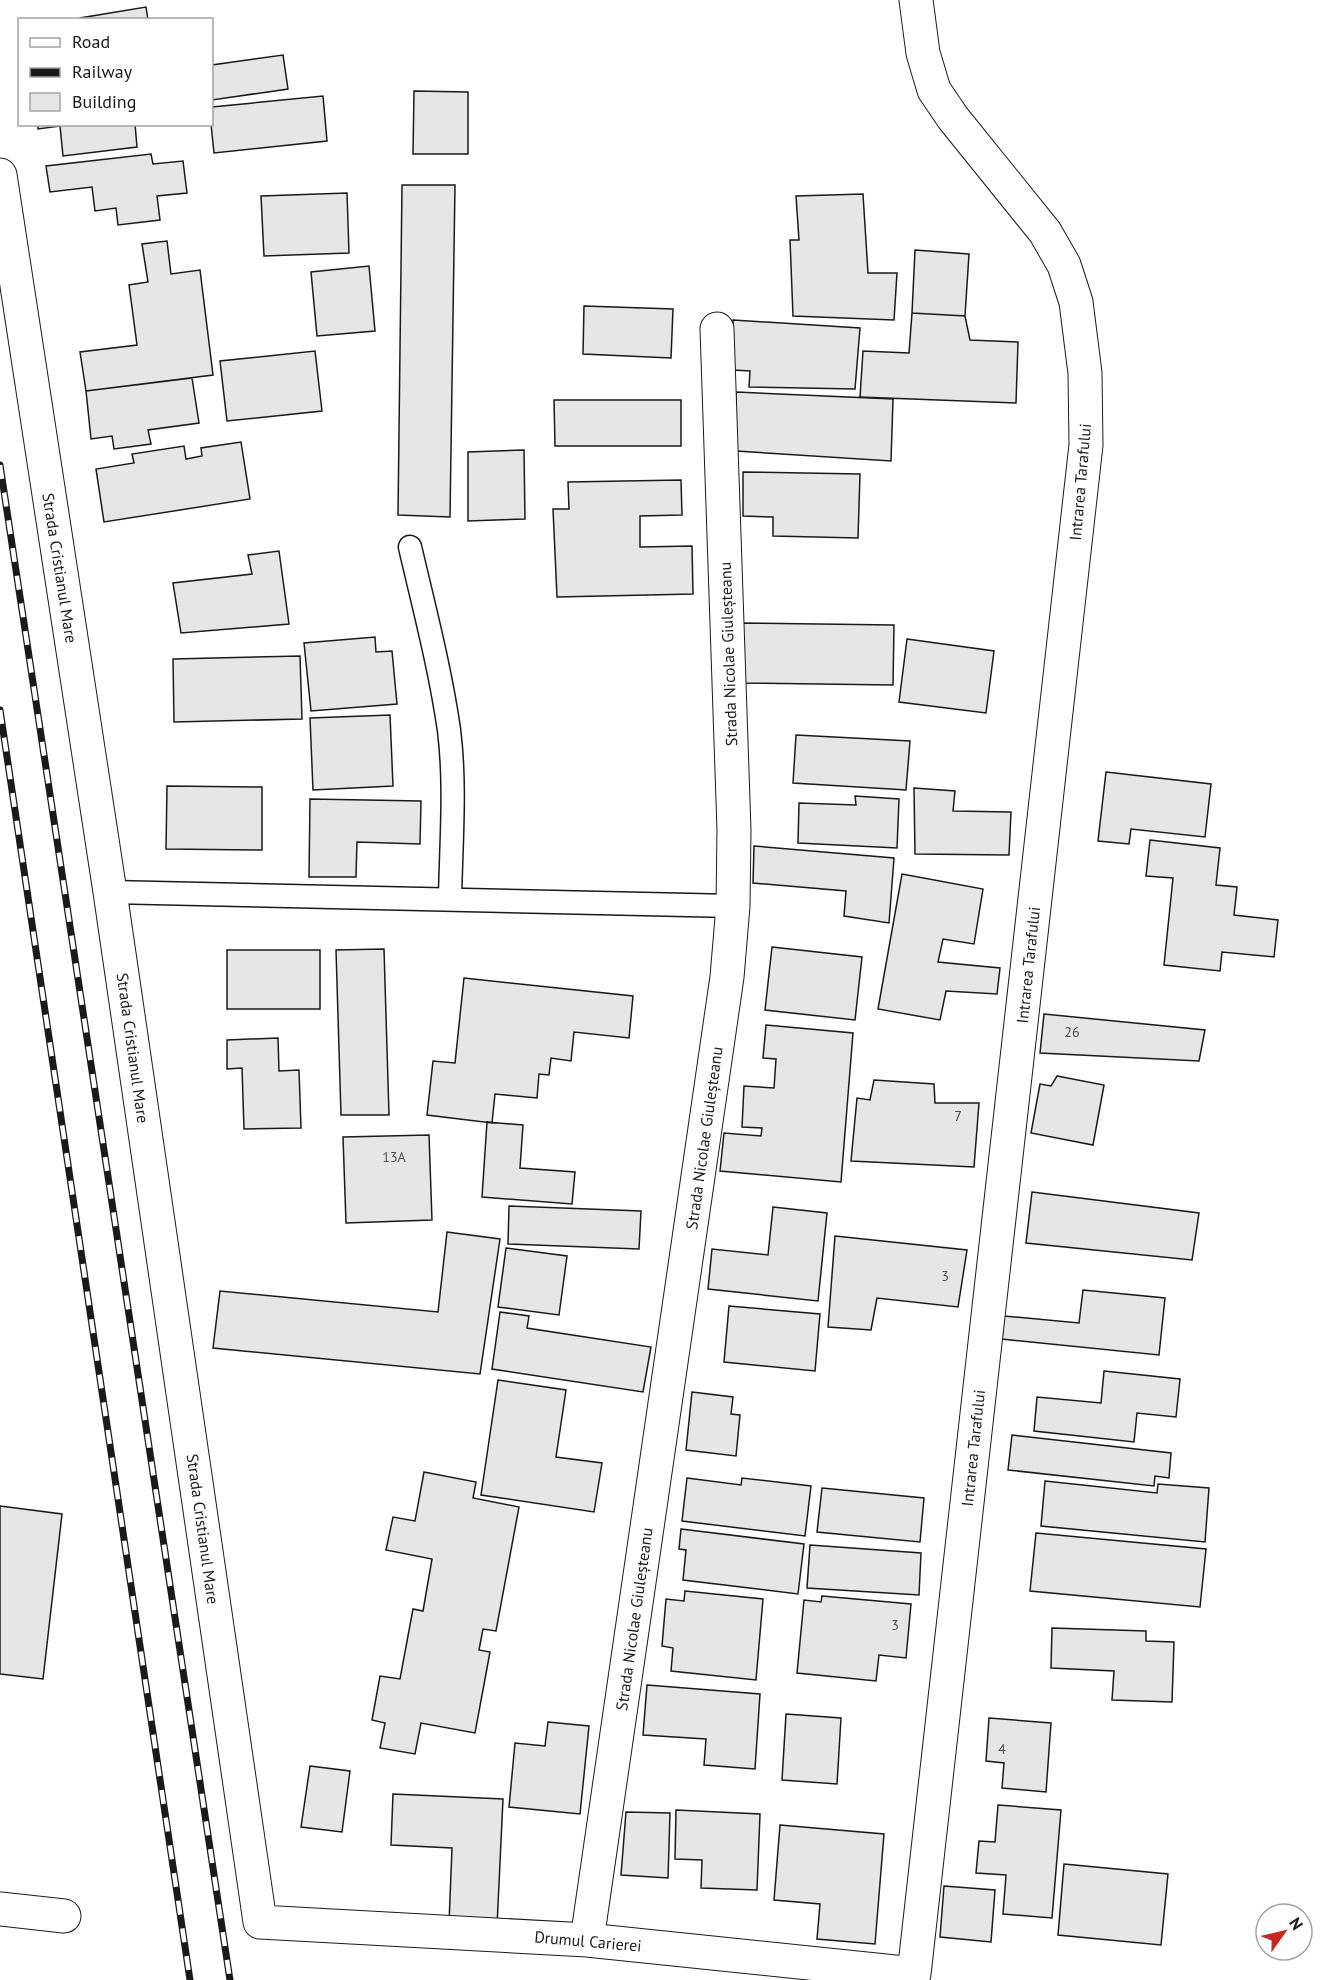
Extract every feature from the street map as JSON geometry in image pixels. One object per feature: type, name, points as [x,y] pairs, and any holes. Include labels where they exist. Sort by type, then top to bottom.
[{"type":"street","name":"Intrarea Tarafului","points":[[914,1974],[1086,445],[1085,373],[1076,302],[1064,265],[1045,231],[953,118],[934,90],[923,53],[916,0]]},
{"type":"street","name":"Strada Cristianul Mare","points":[[0,175],[110,892],[260,1922]]},
{"type":"street","name":"Strada Nicolae Giuleșteanu","points":[[587,1940],[727,977],[733,906],[734,830],[717,329]]},
{"type":"street","points":[[0,1909],[64,1916]]},
{"type":"street","name":"Drumul Carierei","points":[[260,1922],[587,1940],[914,1974]]},
{"type":"lane","points":[[410,547],[439,674],[449,732],[453,794],[450,899]]},
{"type":"lane","points":[[110,892],[733,906]]},
{"type":"building","points":[[146,7],[148,18],[80,18]]},
{"type":"building","points":[[283,55],[288,89],[213,100],[213,65]]},
{"type":"building","points":[[414,91],[468,92],[468,154],[413,154]]},
{"type":"building","points":[[323,96],[327,141],[214,153],[211,126],[213,107]]},
{"type":"building","points":[[38,126],[60,126],[38,129]]},
{"type":"building","points":[[60,126],[135,126],[137,147],[63,156]]},
{"type":"building","points":[[151,154],[153,164],[183,161],[187,193],[157,196],[160,220],[118,225],[116,208],[95,211],[92,187],[50,192],[46,166]]},
{"type":"building","points":[[402,185],[455,185],[450,517],[398,515]]},
{"type":"building","points":[[347,193],[349,253],[264,256],[261,196]]},
{"type":"building","points":[[863,194],[868,273],[897,273],[894,320],[793,316],[790,240],[799,240],[796,196]]},
{"type":"building","points":[[167,241],[171,274],[200,270],[213,375],[86,391],[80,352],[137,345],[129,285],[148,282],[142,244]]},
{"type":"building","points":[[915,250],[969,254],[965,316],[912,313]]},
{"type":"building","points":[[369,266],[375,331],[317,336],[311,272]]},
{"type":"building","points":[[584,306],[673,309],[671,358],[583,354]]},
{"type":"building","points":[[912,313],[965,316],[970,340],[1018,342],[1016,403],[860,397],[863,351],[909,353]]},
{"type":"building","points":[[733,320],[860,328],[855,389],[749,387],[750,371],[733,370]]},
{"type":"building","points":[[315,351],[322,411],[227,421],[220,361]]},
{"type":"building","points":[[192,378],[199,423],[148,430],[151,444],[114,449],[112,436],[91,439],[86,391]]},
{"type":"building","points":[[736,392],[893,399],[891,461],[736,451]]},
{"type":"building","points":[[554,400],[681,400],[681,446],[555,446]]},
{"type":"building","points":[[241,442],[250,499],[104,522],[96,469],[134,463],[132,454],[184,446],[186,459],[202,456],[201,448]]},
{"type":"building","points":[[524,450],[525,519],[468,521],[468,452]]},
{"type":"building","points":[[743,472],[860,474],[858,538],[773,536],[773,517],[743,516]]},
{"type":"building","points":[[681,480],[682,515],[640,516],[640,547],[692,546],[693,594],[557,597],[553,509],[569,509],[568,482]]},
{"type":"building","points":[[279,551],[289,624],[181,633],[173,583],[252,574],[248,555]]},
{"type":"building","points":[[741,623],[894,625],[893,685],[740,683]]},
{"type":"building","points":[[375,637],[376,652],[392,651],[397,704],[311,711],[304,643]]},
{"type":"building","points":[[907,639],[994,651],[986,713],[899,702]]},
{"type":"building","points":[[300,656],[302,719],[174,722],[173,659]]},
{"type":"building","points":[[390,715],[393,786],[313,790],[310,718]]},
{"type":"building","points":[[796,735],[910,741],[906,790],[793,783]]},
{"type":"building","points":[[1106,772],[1211,784],[1205,837],[1131,829],[1129,844],[1098,841]]},
{"type":"building","points":[[167,786],[262,787],[262,850],[166,849]]},
{"type":"building","points":[[914,788],[955,791],[953,811],[1011,812],[1009,855],[915,854]]},
{"type":"building","points":[[855,796],[899,799],[897,848],[798,843],[799,803],[856,805]]},
{"type":"building","points":[[310,799],[421,801],[420,844],[357,842],[356,877],[309,877]]},
{"type":"building","points":[[1150,840],[1220,848],[1216,885],[1237,887],[1234,915],[1278,920],[1274,957],[1222,952],[1220,971],[1164,965],[1173,878],[1146,876]]},
{"type":"building","points":[[754,846],[894,858],[889,923],[844,916],[846,891],[753,883]]},
{"type":"building","points":[[902,874],[983,889],[974,944],[943,939],[938,962],[1000,968],[997,994],[946,991],[940,1020],[878,1009]]},
{"type":"building","points":[[772,947],[862,957],[855,1020],[765,1010]]},
{"type":"building","points":[[384,949],[389,1115],[341,1115],[336,950]]},
{"type":"building","points":[[227,950],[320,950],[320,1009],[227,1009]]},
{"type":"building","points":[[464,978],[633,996],[629,1038],[574,1032],[571,1061],[551,1058],[549,1075],[539,1074],[537,1098],[495,1094],[492,1123],[427,1115],[433,1061],[455,1063]]},
{"type":"building","points":[[1044,1014],[1205,1030],[1199,1061],[1040,1053]]},
{"type":"building","points":[[766,1025],[853,1033],[841,1182],[720,1171],[724,1133],[761,1136],[762,1128],[742,1127],[744,1086],[774,1088],[776,1059],[763,1058]]},
{"type":"building","points":[[278,1038],[279,1071],[299,1070],[301,1128],[244,1129],[242,1068],[227,1069],[227,1040]]},
{"type":"building","points":[[1057,1076],[1104,1085],[1093,1145],[1031,1133],[1040,1084],[1051,1086]]},
{"type":"building","points":[[874,1080],[934,1084],[935,1103],[979,1103],[974,1167],[851,1161],[857,1098],[870,1100]]},
{"type":"building","points":[[487,1122],[523,1125],[520,1168],[575,1172],[572,1204],[482,1197]]},
{"type":"building","points":[[429,1135],[432,1220],[346,1223],[343,1137]]},
{"type":"building","points":[[1032,1192],[1199,1213],[1192,1260],[1026,1243]]},
{"type":"building","points":[[509,1206],[641,1211],[639,1249],[508,1244]]},
{"type":"building","points":[[773,1207],[827,1213],[818,1301],[708,1289],[712,1249],[768,1255]]},
{"type":"building","points":[[447,1232],[500,1239],[480,1374],[213,1348],[220,1291],[438,1312]]},
{"type":"building","points":[[835,1236],[967,1250],[958,1307],[877,1298],[871,1330],[828,1327]]},
{"type":"building","points":[[506,1248],[567,1256],[559,1315],[498,1307]]},
{"type":"building","points":[[1083,1290],[1165,1298],[1159,1355],[1002,1339],[1004,1316],[1079,1323]]},
{"type":"building","points":[[729,1306],[820,1314],[815,1371],[724,1362]]},
{"type":"building","points":[[500,1312],[529,1316],[527,1328],[651,1347],[643,1392],[492,1369]]},
{"type":"building","points":[[1104,1371],[1180,1379],[1176,1417],[1137,1413],[1134,1442],[1034,1431],[1037,1397],[1101,1403]]},
{"type":"building","points":[[498,1380],[566,1390],[556,1457],[602,1463],[594,1512],[481,1495]]},
{"type":"building","points":[[692,1392],[733,1397],[731,1414],[740,1415],[736,1456],[686,1450]]},
{"type":"building","points":[[1012,1435],[1171,1453],[1169,1478],[1155,1476],[1154,1486],[1008,1470]]},
{"type":"building","points":[[424,1472],[476,1482],[473,1498],[519,1507],[496,1631],[483,1629],[479,1650],[490,1652],[475,1733],[421,1723],[415,1754],[380,1748],[385,1723],[372,1720],[380,1676],[400,1679],[413,1609],[423,1611],[432,1559],[386,1550],[393,1517],[415,1521]]},
{"type":"building","points":[[687,1478],[741,1485],[742,1478],[811,1486],[805,1536],[682,1521]]},
{"type":"building","points":[[1045,1481],[1157,1493],[1158,1484],[1209,1488],[1205,1542],[1041,1526]]},
{"type":"building","points":[[822,1488],[924,1498],[920,1542],[817,1532]]},
{"type":"building","points":[[0,1506],[62,1514],[43,1679],[0,1674]]},
{"type":"building","points":[[681,1529],[804,1544],[798,1594],[683,1580],[686,1550],[679,1549]]},
{"type":"building","points":[[1036,1533],[1206,1549],[1200,1607],[1030,1591]]},
{"type":"building","points":[[810,1545],[921,1553],[919,1595],[807,1588]]},
{"type":"building","points":[[685,1591],[763,1599],[756,1680],[671,1671],[673,1648],[662,1646],[666,1599],[684,1601]]},
{"type":"building","points":[[822,1596],[911,1604],[906,1658],[879,1655],[876,1681],[797,1673],[804,1600],[821,1602]]},
{"type":"building","points":[[1052,1628],[1146,1631],[1146,1641],[1174,1642],[1172,1702],[1112,1700],[1114,1671],[1051,1668]]},
{"type":"building","points":[[647,1685],[760,1694],[755,1769],[704,1765],[706,1739],[643,1735]]},
{"type":"building","points":[[786,1714],[841,1718],[837,1784],[782,1780]]},
{"type":"building","points":[[989,1718],[1051,1723],[1046,1792],[1002,1788],[1004,1763],[986,1761]]},
{"type":"building","points":[[548,1722],[589,1726],[580,1814],[509,1807],[515,1743],[545,1746]]},
{"type":"building","points":[[310,1766],[350,1771],[342,1832],[301,1827]]},
{"type":"building","points":[[393,1794],[503,1799],[497,1926],[449,1923],[452,1848],[391,1845]]},
{"type":"building","points":[[998,1805],[1061,1810],[1052,1918],[1003,1914],[1006,1875],[976,1873],[979,1841],[995,1842]]},
{"type":"building","points":[[676,1810],[760,1814],[757,1890],[701,1888],[702,1860],[675,1859]]},
{"type":"building","points":[[626,1812],[670,1813],[668,1878],[621,1875]]},
{"type":"building","points":[[780,1825],[884,1834],[875,1944],[817,1939],[820,1904],[774,1900]]},
{"type":"building","points":[[1064,1864],[1168,1874],[1161,1945],[1058,1935]]},
{"type":"building","points":[[944,1886],[995,1890],[991,1942],[940,1937]]},
{"type":"railway","points":[[0,465],[230,1980]]},
{"type":"railway","points":[[0,710],[190,1980]]}]
